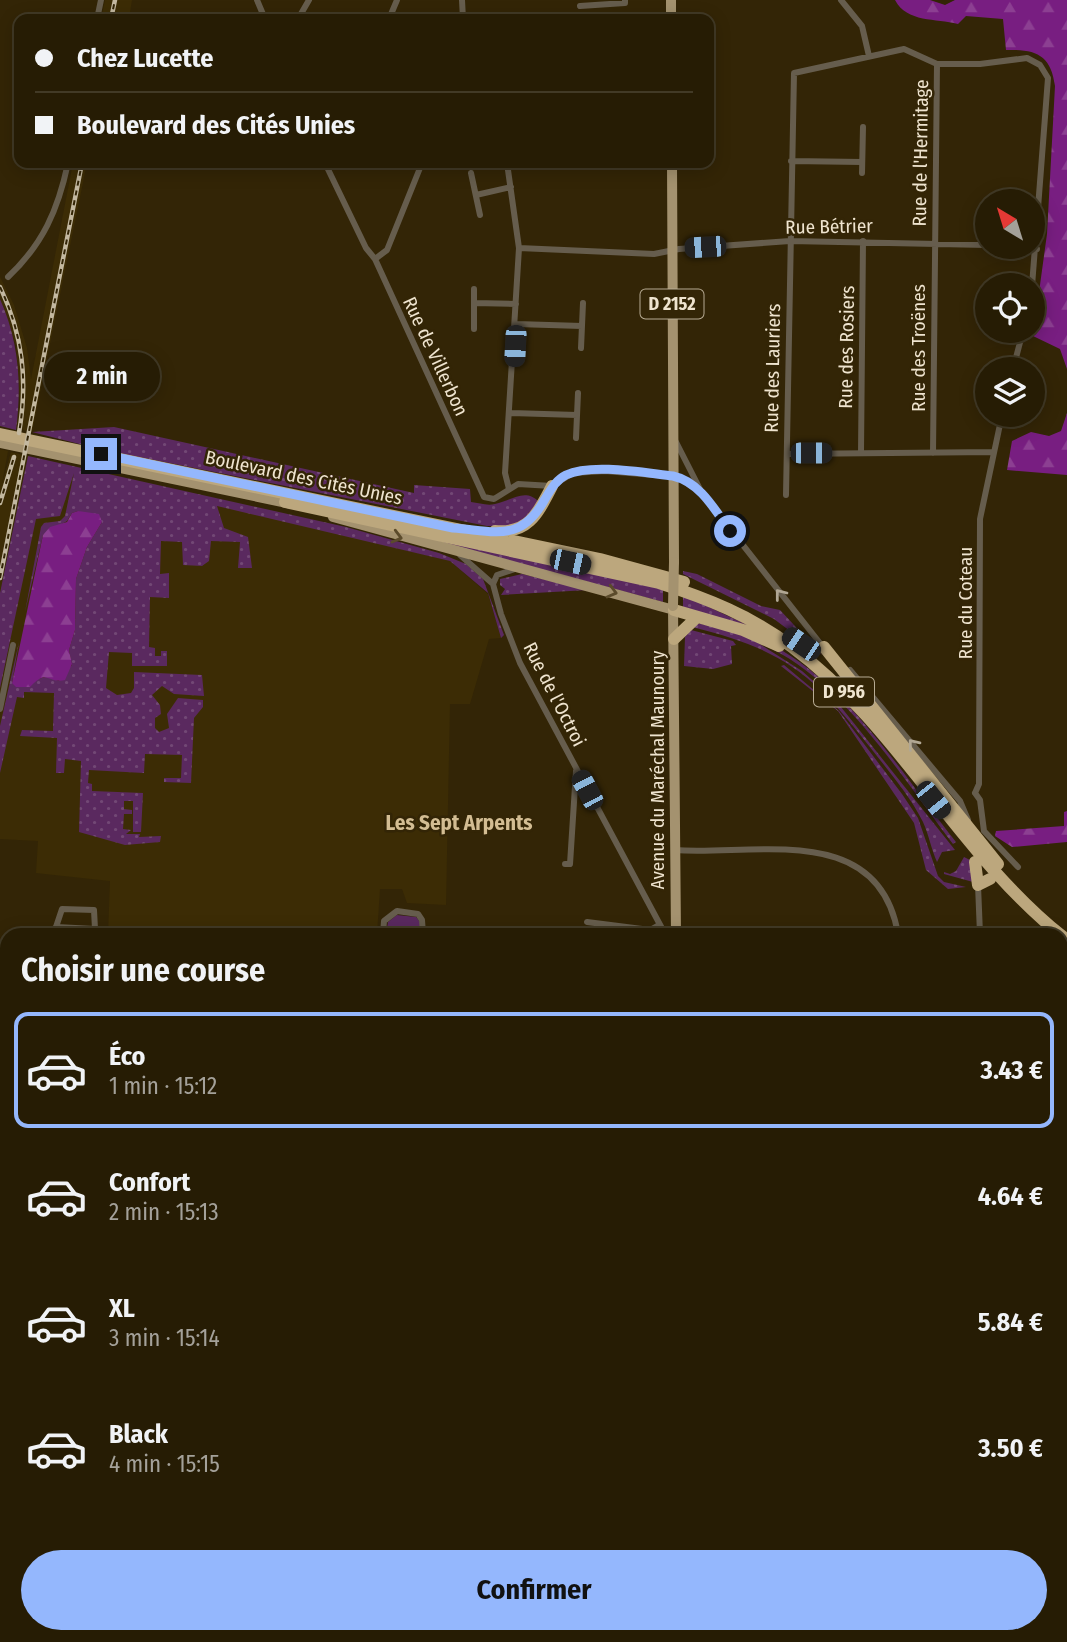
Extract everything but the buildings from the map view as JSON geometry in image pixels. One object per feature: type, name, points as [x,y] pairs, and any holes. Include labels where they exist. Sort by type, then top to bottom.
[{"type":"highway","name":"Boulevard des Cités Unies","points":[[0,434],[453,528],[595,562]]},
{"type":"highway","points":[[453,528],[507,532],[520,529],[530,523],[552,486]]},
{"type":"highway","name":"Boulevard des Cités Unies","points":[[285,502],[595,562]]},
{"type":"highway","name":"D 956","points":[[595,562],[702,597],[751,620],[791,645],[849,697],[978,847],[984,882],[1038,928]]},
{"type":"highway","name":"D 956","points":[[595,562],[673,578],[749,611],[816,655],[861,698],[1013,892],[1059,928]]},
{"type":"highway","name":"D 956","points":[[673,608],[695,619],[743,630],[780,646],[791,645]]},
{"type":"highway","points":[[674,639],[695,619]]},
{"type":"highway","points":[[824,647],[861,698]]},
{"type":"main road","name":"D 2152","points":[[672,168],[673,608]]},
{"type":"main road","name":"Boulevard des Cités Unies","points":[[0,443],[285,502]]},
{"type":"main road","name":"D 956","points":[[285,502],[452,551],[673,608]]},
{"type":"main road","name":"Avenue du Maréchal Maunoury","points":[[673,608],[676,928]]},
{"type":"street","points":[[580,6],[625,3],[625,0]]},
{"type":"street","points":[[841,0],[862,26],[869,55],[904,49],[937,64],[980,64],[1027,58],[1040,65],[1048,78],[1041,189]]},
{"type":"street","name":"Rue des Lauriers","points":[[786,495],[794,73],[869,55]]},
{"type":"street","name":"Rue de l'Hermitage","points":[[934,242],[937,64]]},
{"type":"street","points":[[862,173],[863,127]]},
{"type":"street","points":[[791,161],[862,162]]},
{"type":"street","points":[[8,277],[22,264],[52,220],[60,202],[67,168]]},
{"type":"street","name":"Rue de Villerbon","points":[[327,168],[366,248],[375,259],[482,495],[494,499],[518,484],[552,486]]},
{"type":"street","points":[[375,259],[387,250],[420,168]]},
{"type":"street","points":[[507,168],[519,248],[511,412],[505,473],[509,489]]},
{"type":"street","points":[[471,173],[480,215]]},
{"type":"street","points":[[476,195],[511,187]]},
{"type":"street","name":"Rue des Rosiers","points":[[861,453],[863,241]]},
{"type":"street","name":"Rue Bétrier","points":[[519,248],[654,254],[672,250],[790,242],[975,244]]},
{"type":"street","name":"Rue des Troënes","points":[[933,453],[934,242]]},
{"type":"street","points":[[474,289],[474,328]]},
{"type":"street","points":[[474,303],[516,304]]},
{"type":"street","points":[[581,348],[583,303]]},
{"type":"street","points":[[516,324],[582,326]]},
{"type":"street","points":[[576,438],[578,393]]},
{"type":"street","points":[[511,412],[577,415]]},
{"type":"street","name":"Rue du Coteau","points":[[978,847],[980,800],[975,793],[979,784],[980,519],[999,427]]},
{"type":"street","points":[[673,434],[702,493],[824,647],[872,692],[960,801],[978,847],[1018,867]]},
{"type":"street","points":[[786,454],[993,452]]},
{"type":"street","points":[[552,486],[567,475],[582,471],[673,476],[684,479],[702,493]]},
{"type":"street","points":[[531,485],[540,494],[543,504]]},
{"type":"street","points":[[452,551],[473,563],[493,584],[497,575],[522,569]]},
{"type":"street","name":"Rue de l'Octroi","points":[[493,584],[510,642],[661,928]]},
{"type":"street","points":[[0,709],[13,645]]},
{"type":"street","points":[[565,864],[570,864],[576,769]]},
{"type":"street","points":[[960,801],[975,793]]},
{"type":"street","points":[[675,850],[794,848],[834,856],[871,880],[894,918],[896,928]]},
{"type":"street","points":[[980,928],[984,882]]},
{"type":"street","points":[[76,928],[56,927],[62,909],[94,910],[95,928]]},
{"type":"street","points":[[383,928],[384,921],[397,911],[418,914],[422,919],[423,928]]},
{"type":"street","points":[[587,922],[634,928]]},
{"type":"street","points":[[654,928],[659,925],[665,928]]},
{"type":"shaded area","points":[[105,0],[132,0],[130,14],[102,14]]},
{"type":"shaded area","points":[[72,168],[86,168],[32,432],[16,428],[20,401],[16,346],[0,299],[0,277],[14,305],[27,348],[31,379]]},
{"type":"shaded area","points":[[0,299],[11,331],[17,363],[19,396],[16,430],[0,426]]},
{"type":"shaded area","points":[[114,427],[414,493],[414,485],[470,489],[471,502],[486,505],[523,495],[539,502],[518,526],[487,526],[99,449],[32,432]]},
{"type":"shaded area","points":[[0,449],[8,451],[2,484],[11,452],[28,456],[0,593]]},
{"type":"shaded area","points":[[28,456],[346,527],[439,553],[466,564],[483,579],[504,635],[501,638],[488,593],[450,561],[217,506],[224,528],[248,537],[252,568],[238,568],[240,542],[211,541],[209,561],[202,566],[183,565],[182,542],[161,541],[160,574],[169,573],[169,598],[150,597],[149,647],[155,648],[155,656],[161,656],[161,651],[167,651],[167,666],[132,666],[132,653],[109,652],[106,688],[117,695],[131,693],[134,688],[134,672],[202,675],[204,696],[174,694],[162,686],[152,695],[160,705],[161,714],[155,718],[155,728],[159,732],[169,728],[167,714],[178,698],[203,700],[203,707],[194,718],[191,783],[164,782],[164,778],[181,778],[182,755],[145,754],[144,773],[89,770],[88,783],[92,784],[92,791],[143,793],[141,832],[133,832],[133,801],[124,801],[124,809],[132,810],[132,814],[124,814],[123,829],[131,830],[126,834],[140,834],[139,837],[161,836],[160,842],[125,845],[79,832],[81,761],[65,759],[64,773],[56,773],[57,738],[20,736],[22,730],[53,731],[54,693],[24,692],[24,698],[17,697],[0,773],[0,726],[19,642],[12,683],[48,677],[59,681],[72,665],[69,650],[75,630],[76,579],[87,547],[102,522],[78,511],[43,535],[25,612],[41,527],[44,523],[60,521],[65,516],[74,473],[60,516],[36,519],[0,688],[0,593]]},
{"type":"shaded area","points":[[36,458],[450,561],[488,594],[501,638],[489,639],[470,704],[450,704],[446,905],[407,903],[402,889],[380,889],[377,928],[108,928],[110,881],[36,873],[38,841],[0,839],[0,650]]},
{"type":"shaded area","points":[[360,521],[663,589],[663,602]]},
{"type":"shaded area","points":[[683,571],[697,574],[761,606],[780,610],[822,655],[774,619],[683,574]]},
{"type":"shaded area","points":[[522,574],[588,590],[501,595],[505,589],[500,585],[500,579]]},
{"type":"shaded area","points":[[683,595],[758,630],[683,610]]},
{"type":"shaded area","points":[[697,623],[746,635],[774,646],[827,684],[874,735],[956,842],[953,844],[890,759],[841,702],[815,678],[787,658],[758,643],[802,671],[837,702],[955,850],[942,852],[937,862],[923,822],[906,794],[852,725],[815,685],[775,657],[752,646],[692,627]]},
{"type":"shaded area","points":[[691,630],[733,641],[736,645],[731,646],[732,664],[713,669],[684,666],[685,637]]},
{"type":"shaded area","points":[[784,665],[839,711],[902,794],[918,818],[938,876],[944,882],[966,887],[948,889],[926,870],[914,823],[838,711],[781,666]]},
{"type":"shaded area","points":[[964,857],[970,860],[973,882],[944,874],[956,871]]},
{"type":"shaded area","points":[[397,915],[416,917],[420,928],[387,928],[388,922]]},
{"type":"green space","points":[[895,0],[930,0],[945,5],[955,0],[1067,0],[1067,369],[1060,349],[1045,342],[1045,273],[1042,273],[1047,234],[1055,86],[1050,67],[1034,53],[1006,50],[1003,19],[966,16],[958,24],[914,16],[900,7]]},
{"type":"green space","points":[[1067,413],[1067,475],[1007,470],[1012,441],[1031,432],[1049,436],[1061,431]]},
{"type":"green space","points":[[78,511],[99,514],[102,522],[87,547],[76,579],[75,630],[69,650],[72,664],[65,680],[44,677],[30,687],[16,687],[12,683],[43,535],[50,527],[67,522],[72,513]]},
{"type":"green space","points":[[1067,811],[1067,842],[1012,847],[995,836],[996,831],[1064,826],[1064,812]]},
{"type":"railway","points":[[112,14],[115,0]]},
{"type":"railway","points":[[0,578],[81,168]]},
{"type":"railway","points":[[0,287],[14,323],[22,358],[23,395],[19,433]]},
{"type":"railway","points":[[0,503],[14,457]]},
{"type":"district","name":"Les Sept Arpents","points":[[459,823]]},
{"type":"route","points":[[101,454],[453,528],[507,532],[530,523],[552,486],[567,475],[593,471],[673,476],[684,479],[702,493],[730,531]]}]
